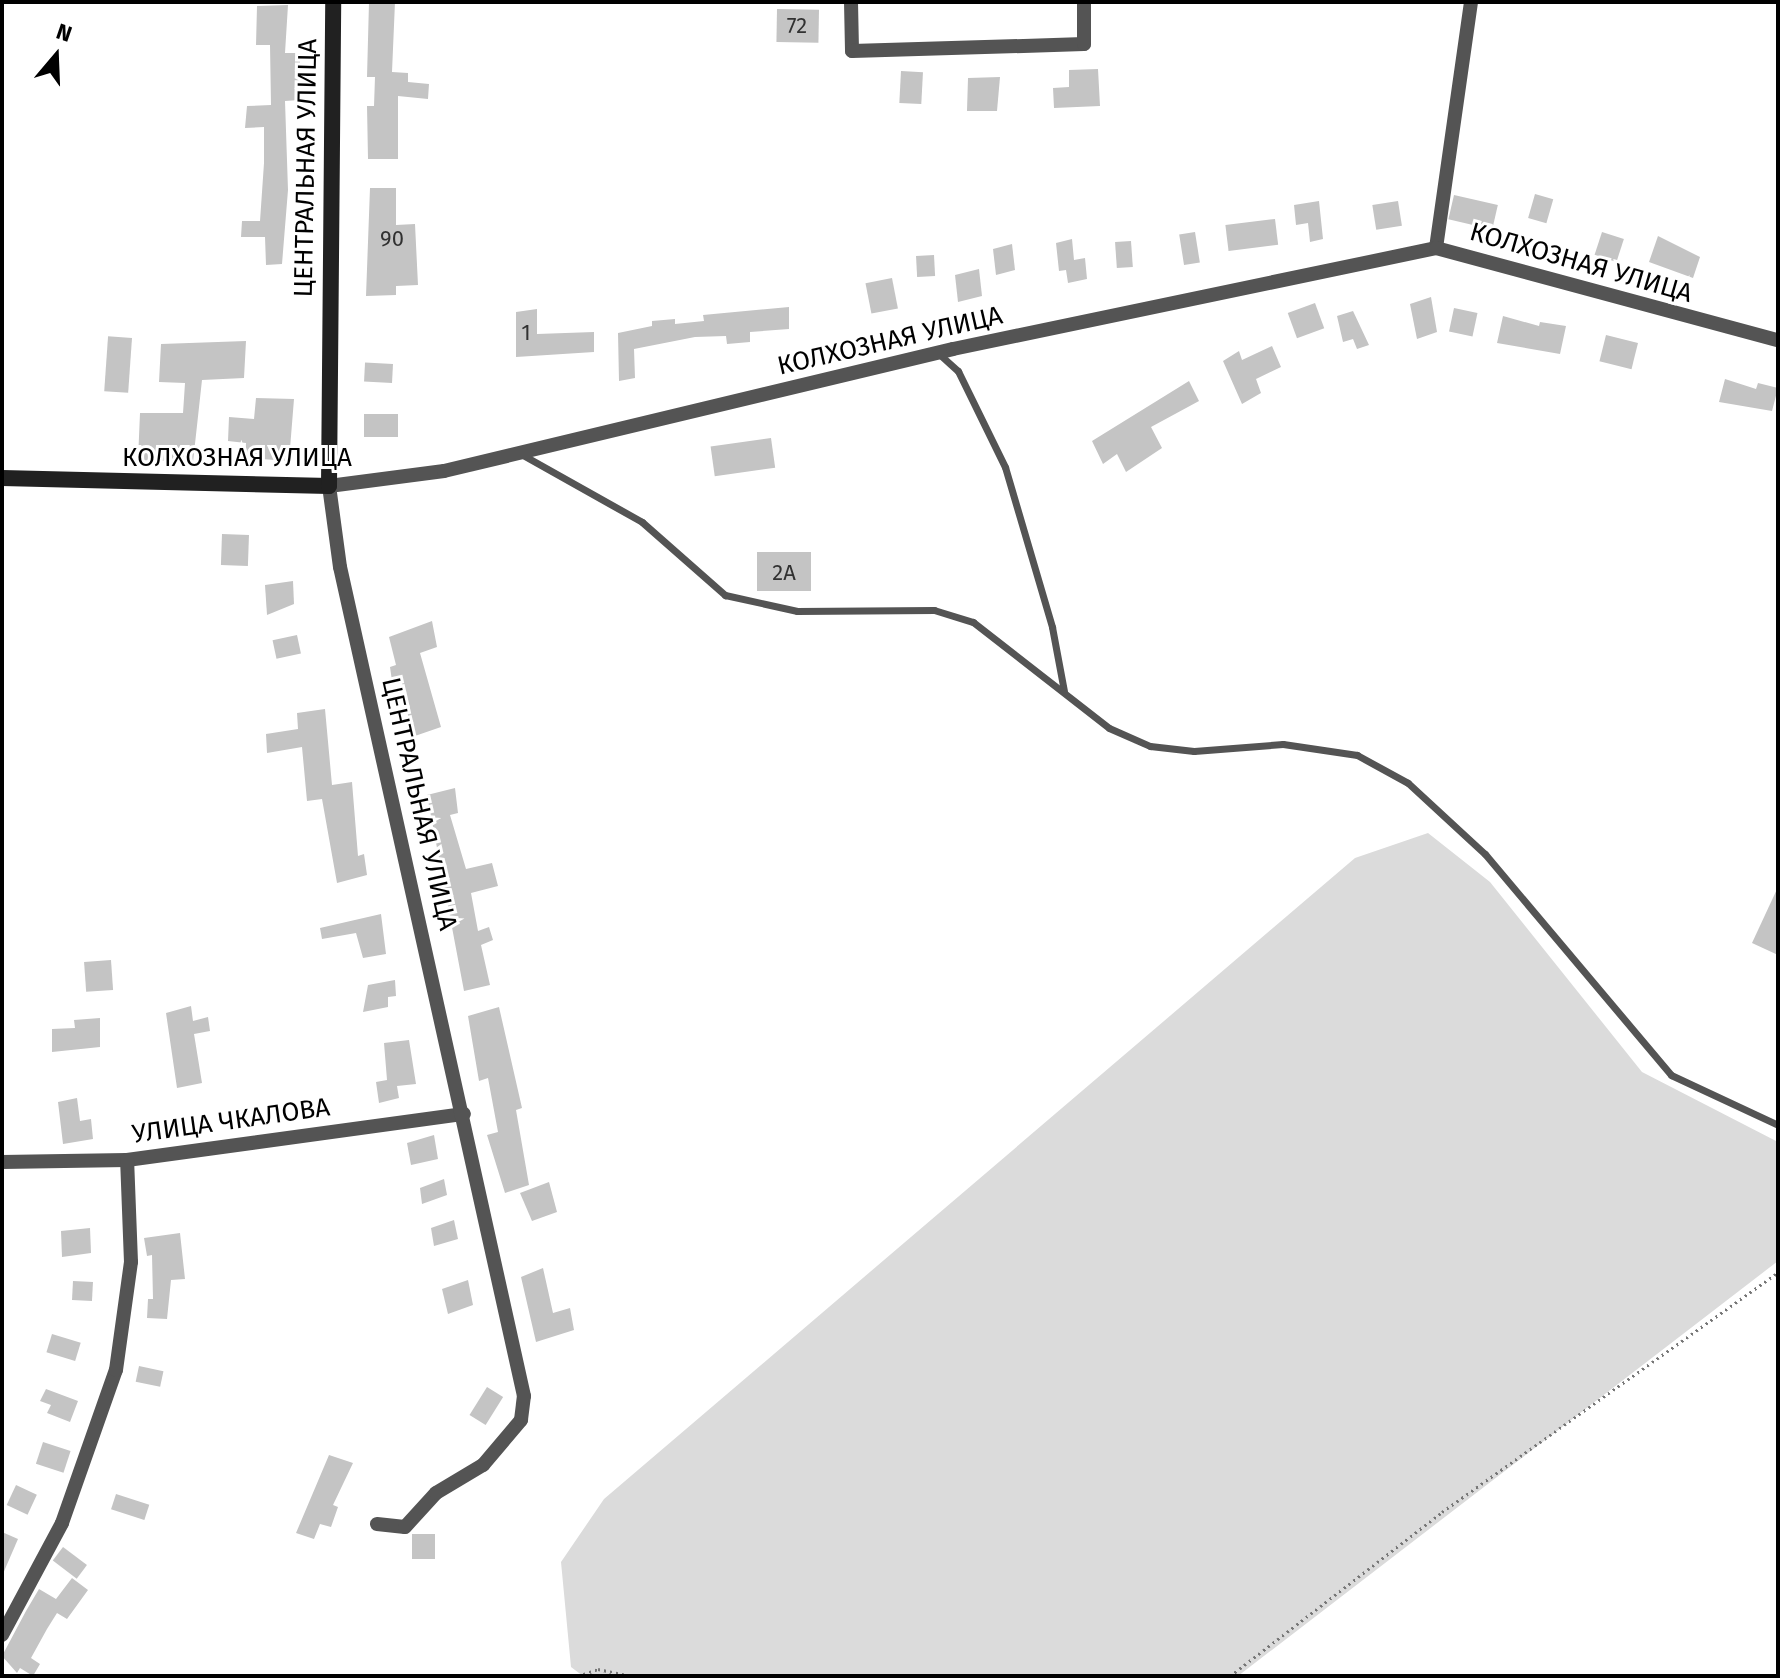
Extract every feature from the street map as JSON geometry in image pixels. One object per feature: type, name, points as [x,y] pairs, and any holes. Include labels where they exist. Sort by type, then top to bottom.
[{"type":"street","name":"ЦЕНТРАЛЬНАЯ УЛИЦА","points":[[333,2],[329,486],[340,567],[464,1114],[525,1411],[516,1429],[483,1465],[436,1493],[405,1527],[377,1524]]},
{"type":"street","points":[[851,2],[852,51],[1084,44],[1084,2]]},
{"type":"street","points":[[1436,248],[1471,2]]},
{"type":"street","name":"КОЛХОЗНАЯ УЛИЦА","points":[[2,478],[329,486],[444,471],[938,353],[1436,248],[1514,265],[1739,334],[1778,340]]},
{"type":"street","name":"УЛИЦА ЧКАЛОВА","points":[[2,1162],[127,1160],[464,1114]]},
{"type":"street","points":[[2,1635],[62,1523],[116,1370],[131,1262],[127,1160]]},
{"type":"lane","points":[[938,353],[958,371],[1005,467],[1052,627],[1064,692]]},
{"type":"lane","points":[[519,453],[642,522],[725,595],[797,611],[934,610],[973,622],[1109,728],[1150,746],[1194,751],[1313,746],[1357,755],[1408,783],[1485,854],[1671,1075],[1778,1125]]},
{"type":"path","points":[[1230,1676],[1442,1512],[1778,1272]]},
{"type":"path","points":[[578,1676],[598,1669],[631,1676]]},
{"type":"shaded area","points":[[1428,833],[1490,882],[1642,1072],[1778,1142],[1778,1261],[1238,1676],[583,1676],[571,1667],[561,1562],[604,1499],[1355,858]]},
{"type":"building","points":[[369,2],[395,2],[392,72],[408,73],[408,82],[429,84],[428,99],[398,96],[398,159],[368,159],[367,106],[374,106],[375,77],[367,77]]},
{"type":"building","points":[[288,5],[285,53],[300,53],[300,100],[285,101],[288,190],[282,264],[266,265],[265,237],[241,237],[242,221],[260,221],[264,163],[264,127],[245,128],[247,106],[271,105],[270,45],[256,45],[257,6]]},
{"type":"building","points":[[777,9],[819,10],[818,43],[776,42]]},
{"type":"building","points":[[1098,69],[1100,106],[1054,108],[1053,88],[1069,87],[1069,70]]},
{"type":"building","points":[[901,71],[923,72],[921,104],[899,103]]},
{"type":"building","points":[[1000,77],[997,111],[967,111],[968,78]]},
{"type":"building","points":[[370,188],[396,188],[396,225],[415,224],[418,285],[396,286],[396,295],[366,296]]},
{"type":"building","points":[[1535,194],[1553,199],[1546,223],[1528,218]]},
{"type":"building","points":[[1454,195],[1498,205],[1492,229],[1448,219]]},
{"type":"building","points":[[1319,201],[1323,239],[1310,242],[1308,223],[1296,225],[1294,205]]},
{"type":"building","points":[[1398,201],[1402,226],[1376,230],[1372,205]]},
{"type":"building","points":[[1275,219],[1278,245],[1229,251],[1225,225]]},
{"type":"building","points":[[1195,232],[1200,263],[1184,265],[1179,235]]},
{"type":"building","points":[[1602,232],[1624,239],[1616,262],[1595,255]]},
{"type":"building","points":[[1658,236],[1700,257],[1693,278],[1649,262]]},
{"type":"building","points":[[1072,239],[1074,260],[1085,258],[1087,279],[1068,283],[1066,270],[1059,271],[1056,243]]},
{"type":"building","points":[[1131,241],[1133,267],[1117,268],[1115,242]]},
{"type":"building","points":[[1012,244],[1015,270],[996,275],[993,249]]},
{"type":"building","points":[[934,255],[935,276],[917,277],[916,256]]},
{"type":"building","points":[[979,269],[982,296],[958,302],[955,275]]},
{"type":"building","points":[[892,278],[898,308],[871,314],[865,283]]},
{"type":"building","points":[[1431,297],[1437,332],[1417,339],[1410,304]]},
{"type":"building","points":[[1315,303],[1324,328],[1297,338],[1288,313]]},
{"type":"building","points":[[789,307],[789,329],[750,332],[750,342],[727,344],[726,336],[695,337],[634,349],[635,378],[619,381],[618,333],[652,326],[652,321],[675,319],[675,324],[704,321],[703,315]]},
{"type":"building","points":[[1454,308],[1477,313],[1472,336],[1449,331]]},
{"type":"building","points":[[537,309],[537,334],[594,332],[594,352],[516,357],[516,312]]},
{"type":"building","points":[[1353,311],[1369,345],[1357,349],[1353,339],[1343,342],[1337,316]]},
{"type":"building","points":[[1503,316],[1539,326],[1540,322],[1566,326],[1560,354],[1497,343]]},
{"type":"building","points":[[1606,335],[1638,343],[1631,369],[1599,361]]},
{"type":"building","points":[[108,336],[132,338],[128,393],[104,391]]},
{"type":"building","points":[[246,341],[244,378],[202,380],[193,462],[138,460],[140,413],[183,413],[185,383],[159,382],[161,344]]},
{"type":"building","points":[[1272,346],[1281,367],[1256,379],[1261,393],[1242,404],[1223,361],[1239,351],[1242,360]]},
{"type":"building","points":[[365,363],[393,364],[392,383],[364,382]]},
{"type":"building","points":[[1725,379],[1756,389],[1758,383],[1778,388],[1772,411],[1719,402]]},
{"type":"building","points":[[1189,381],[1199,401],[1151,427],[1162,448],[1126,472],[1117,454],[1103,464],[1092,441]]},
{"type":"building","points":[[256,398],[294,399],[289,461],[245,458],[246,443],[228,441],[229,417],[254,419]]},
{"type":"building","points":[[364,414],[398,414],[398,437],[364,437]]},
{"type":"building","points":[[771,438],[775,468],[715,476],[711,446]]},
{"type":"building","points":[[222,534],[249,535],[248,566],[221,565]]},
{"type":"building","points":[[757,552],[811,552],[811,591],[757,591]]},
{"type":"building","points":[[293,581],[294,604],[267,615],[265,585]]},
{"type":"building","points":[[432,621],[437,647],[420,653],[441,727],[412,737],[401,677],[392,681],[390,667],[396,665],[389,637]]},
{"type":"building","points":[[297,635],[301,654],[276,659],[273,640]]},
{"type":"building","points":[[325,709],[332,785],[352,782],[358,856],[364,854],[367,875],[337,883],[322,799],[307,801],[302,747],[267,753],[266,734],[298,729],[297,713]]},
{"type":"building","points":[[455,788],[458,813],[450,815],[466,869],[492,863],[498,886],[471,893],[478,931],[489,927],[493,940],[481,945],[490,985],[464,991],[427,795]]},
{"type":"building","points":[[1778,887],[1778,955],[1752,943]]},
{"type":"building","points":[[381,914],[386,954],[363,958],[356,933],[322,939],[320,928]]},
{"type":"building","points":[[111,960],[113,990],[86,992],[84,962]]},
{"type":"building","points":[[395,980],[396,996],[388,997],[388,1007],[363,1012],[368,985]]},
{"type":"building","points":[[191,1006],[193,1021],[208,1017],[210,1031],[194,1034],[202,1083],[177,1088],[166,1013]]},
{"type":"building","points":[[499,1007],[522,1108],[516,1110],[529,1185],[505,1193],[487,1135],[498,1132],[488,1078],[479,1081],[468,1016]]},
{"type":"building","points":[[100,1018],[100,1047],[52,1052],[52,1029],[75,1028],[74,1020]]},
{"type":"building","points":[[409,1040],[416,1084],[397,1086],[399,1098],[379,1103],[376,1082],[387,1080],[384,1043]]},
{"type":"building","points":[[77,1098],[80,1121],[91,1119],[93,1139],[63,1144],[58,1102]]},
{"type":"building","points":[[434,1135],[438,1159],[411,1165],[407,1143]]},
{"type":"building","points":[[444,1179],[447,1195],[422,1204],[420,1188]]},
{"type":"building","points":[[549,1182],[557,1212],[532,1221],[520,1193]]},
{"type":"building","points":[[454,1220],[458,1239],[434,1246],[431,1228]]},
{"type":"building","points":[[90,1228],[91,1253],[62,1257],[61,1231]]},
{"type":"building","points":[[180,1233],[185,1279],[171,1280],[167,1319],[147,1318],[148,1299],[153,1299],[152,1255],[147,1256],[144,1238]]},
{"type":"building","points":[[543,1268],[553,1313],[570,1308],[574,1330],[536,1342],[521,1277]]},
{"type":"building","points":[[468,1280],[473,1305],[448,1314],[442,1289]]},
{"type":"building","points":[[73,1281],[93,1282],[92,1301],[72,1300]]},
{"type":"building","points":[[52,1334],[81,1343],[75,1361],[46,1352]]},
{"type":"building","points":[[139,1366],[163,1371],[160,1387],[136,1382]]},
{"type":"building","points":[[487,1387],[503,1397],[486,1425],[470,1415]]},
{"type":"building","points":[[46,1389],[78,1401],[70,1422],[47,1413],[51,1405],[40,1401]]},
{"type":"building","points":[[43,1442],[71,1451],[63,1473],[36,1464]]},
{"type":"building","points":[[329,1455],[353,1463],[333,1505],[338,1507],[331,1527],[320,1524],[314,1539],[296,1533]]},
{"type":"building","points":[[16,1485],[37,1495],[28,1515],[7,1505]]},
{"type":"building","points":[[116,1494],[149,1505],[144,1520],[111,1509]]},
{"type":"building","points":[[2,1532],[18,1539],[2,1576]]},
{"type":"building","points":[[412,1534],[435,1534],[435,1559],[412,1559]]},
{"type":"building","points":[[63,1547],[87,1565],[77,1579],[53,1561]]},
{"type":"building","points":[[72,1578],[88,1590],[67,1619],[57,1613],[31,1658],[40,1664],[33,1676],[20,1668],[17,1673],[2,1656],[26,1611],[39,1589],[56,1599]]}]
